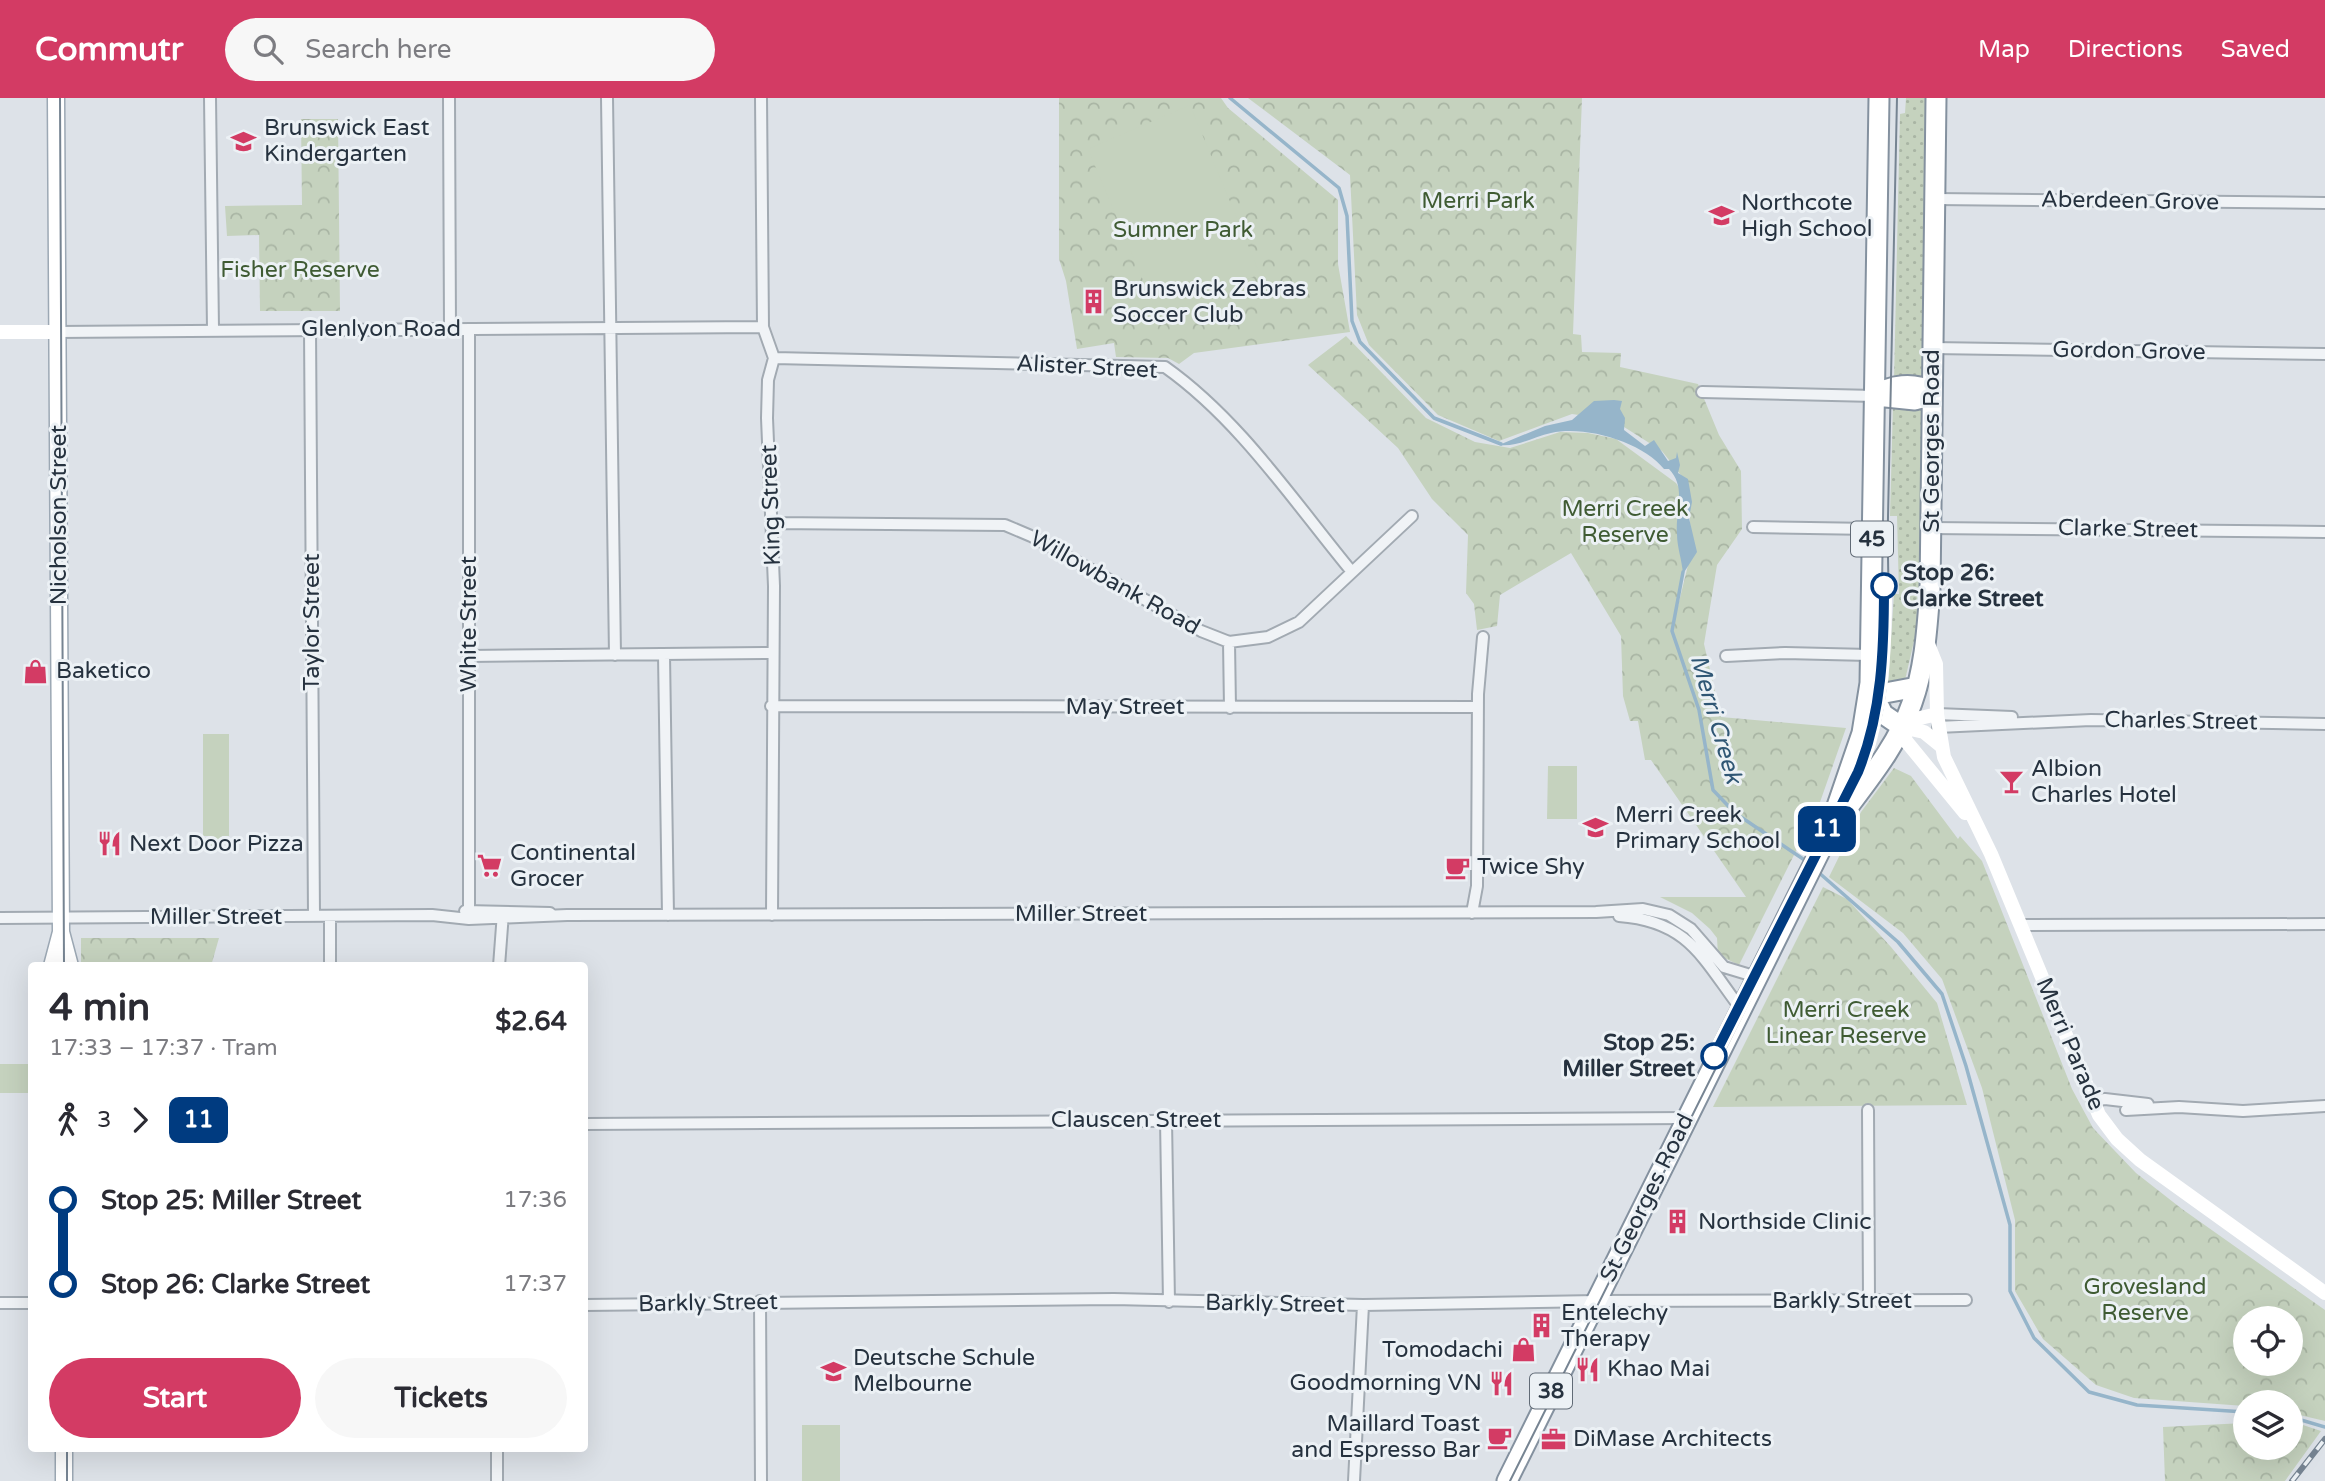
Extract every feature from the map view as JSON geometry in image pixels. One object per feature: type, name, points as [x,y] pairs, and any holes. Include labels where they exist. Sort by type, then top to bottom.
[{"type":"highway","name":"St Georges Road","points":[[1507,1481],[1825,841],[1856,754],[1867,712],[1870,683],[1879,98]]},
{"type":"highway","name":"St Georges Road","points":[[1825,841],[1887,753],[1902,727],[1917,687],[1926,639],[1931,528],[1936,98]]},
{"type":"highway","points":[[1875,396],[1915,400],[1932,393]]},
{"type":"highway","points":[[1870,683],[1885,693],[1917,687]]},
{"type":"highway","points":[[1870,683],[1877,706],[1889,720],[1902,727]]},
{"type":"highway","points":[[1856,754],[1884,729],[1902,727]]},
{"type":"main road","name":"Nicholson Street","points":[[53,101],[61,925],[69,962]]},
{"type":"main road","name":"Glenlyon Road","points":[[0,332],[57,332]]},
{"type":"main road","name":"Merri Parade","points":[[1926,639],[1936,664],[1940,745],[1975,825],[1991,854],[2092,1101],[2113,1134],[2140,1160],[2325,1293]]},
{"type":"main road","name":"Charles Street","points":[[1902,727],[1937,721]]},
{"type":"main road","name":"Merri Parade","points":[[1902,727],[1906,741],[1975,825]]},
{"type":"main road","points":[[1902,727],[1924,732],[1940,745]]},
{"type":"main road","name":"Nicholson Street","points":[[53,962],[61,925]]},
{"type":"main road","points":[[64,1452],[64,1481]]},
{"type":"street","points":[[210,98],[213,329]]},
{"type":"street","points":[[449,98],[450,329]]},
{"type":"street","points":[[607,98],[615,655]]},
{"type":"street","points":[[761,98],[763,327],[774,358]]},
{"type":"street","name":"Aberdeen Grove","points":[[1935,199],[2325,203]]},
{"type":"street","name":"Glenlyon Road","points":[[57,332],[763,327]]},
{"type":"street","name":"White Street","points":[[469,328],[469,915]]},
{"type":"street","name":"Taylor Street","points":[[310,329],[314,916]]},
{"type":"street","name":"Gordon Grove","points":[[1932,348],[2325,354]]},
{"type":"street","name":"King Street","points":[[772,915],[772,523],[767,418],[768,380],[774,358]]},
{"type":"street","name":"Alister Street","points":[[774,358],[1165,368],[1189,384],[1223,416],[1352,572]]},
{"type":"street","points":[[1702,392],[1875,396]]},
{"type":"street","name":"Willowbank Road","points":[[772,523],[1005,525],[1031,536],[1201,631],[1229,642],[1268,637],[1299,622],[1412,516]]},
{"type":"street","points":[[1753,527],[1872,528]]},
{"type":"street","name":"Clarke Street","points":[[1931,528],[2325,532]]},
{"type":"street","points":[[1477,913],[1478,707],[1483,636]]},
{"type":"street","points":[[1229,642],[1230,708]]},
{"type":"street","points":[[469,656],[773,653]]},
{"type":"street","points":[[1726,656],[1785,653],[1869,655]]},
{"type":"street","points":[[664,654],[668,915]]},
{"type":"street","name":"May Street","points":[[771,706],[1478,707]]},
{"type":"street","name":"Charles Street","points":[[1937,721],[2325,723]]},
{"type":"street","name":"Miller Street","points":[[0,918],[61,925],[314,916],[498,914],[1477,913],[1643,909],[1669,915],[1691,929],[1724,967],[1757,977]]},
{"type":"street","name":"Miller Street","points":[[1596,912],[1647,919],[1683,935],[1702,954],[1741,1009]]},
{"type":"street","points":[[498,914],[499,962]]},
{"type":"street","points":[[330,916],[330,962]]},
{"type":"street","points":[[2021,925],[2325,924]]},
{"type":"street","points":[[2092,1101],[2105,1099],[2162,1107],[2243,1111],[2325,1106]]},
{"type":"street","points":[[2126,1110],[2162,1107]]},
{"type":"street","points":[[1868,1110],[1869,1299]]},
{"type":"street","name":"Clauscen Street","points":[[588,1124],[1687,1118]]},
{"type":"street","points":[[1166,1120],[1169,1302]]},
{"type":"street","name":"Barkly Street","points":[[588,1305],[1114,1299],[1363,1305],[1966,1300]]},
{"type":"street","points":[[760,1301],[761,1481]]},
{"type":"street","points":[[0,1303],[28,1303]]},
{"type":"street","points":[[1354,1481],[1357,1464],[1363,1305]]},
{"type":"street","points":[[497,1452],[497,1481]]},
{"type":"street","points":[[1357,1464],[1360,1481]]},
{"type":"green space","name":"Sumner Park","points":[[1059,98],[1221,98],[1228,108],[1338,200],[1338,264],[1350,332],[1194,353],[1179,364],[1168,358],[1116,357],[1114,343],[1077,349],[1066,281],[1059,259]]},
{"type":"green space","points":[[1248,98],[1582,98],[1573,334],[1581,335],[1582,352],[1621,353],[1620,367],[1698,384],[1719,435],[1741,471],[1742,529],[1717,565],[1704,644],[1721,717],[1846,728],[1819,805],[1739,965],[1718,955],[1717,938],[1692,913],[1660,897],[1746,897],[1651,760],[1645,760],[1638,721],[1630,721],[1623,696],[1621,636],[1571,553],[1500,595],[1497,626],[1477,630],[1474,604],[1466,593],[1468,535],[1432,499],[1398,448],[1308,365],[1346,336],[1426,418],[1475,442],[1510,448],[1560,432],[1588,433],[1616,439],[1676,483],[1686,498],[1688,545],[1677,610],[1692,549],[1687,483],[1662,451],[1613,420],[1572,414],[1499,441],[1438,415],[1369,345],[1357,315],[1350,175]]},
{"type":"green space","points":[[1906,98],[1930,98],[1925,382],[1894,381],[1900,114],[1905,113]]},
{"type":"green space","points":[[1190,105],[1260,274],[1158,316],[1088,149]]},
{"type":"green space","name":"Fisher Reserve","points":[[301,119],[338,119],[340,311],[260,311],[259,235],[227,236],[225,206],[302,205]]},
{"type":"green space","points":[[1893,404],[1924,404],[1921,611],[1905,680],[1888,685],[1894,594],[1899,594],[1897,516],[1890,516]]},
{"type":"green space","points":[[203,734],[229,734],[229,836],[222,836],[222,846],[211,846],[211,836],[203,836]]},
{"type":"green space","points":[[1548,766],[1577,766],[1577,819],[1547,819]]},
{"type":"green space","name":"Grovesland Reserve","points":[[1894,768],[1911,776],[1958,839],[1960,836],[1982,861],[2072,1089],[2093,1128],[2136,1173],[2182,1209],[2325,1310],[2325,1421],[2303,1416],[2303,1390],[2233,1390],[2233,1405],[2134,1398],[2096,1385],[2043,1339],[2015,1291],[2015,1220],[1982,1088],[1942,979],[1903,933],[1829,877],[1861,812]]},
{"type":"green space","name":"Merri Creek Linear Reserve","points":[[1823,887],[1847,899],[1937,1003],[1967,1105],[1713,1107]]},
{"type":"green space","points":[[81,938],[219,938],[212,962],[81,962]]},
{"type":"green space","points":[[0,1064],[28,1064],[28,1093],[0,1093]]},
{"type":"green space","points":[[2233,1424],[2233,1460],[2300,1460],[2285,1481],[2165,1481],[2163,1427]]},
{"type":"green space","points":[[802,1425],[840,1425],[840,1481],[802,1481]]},
{"type":"green space","points":[[2303,1425],[2321,1431],[2303,1456]]},
{"type":"water","points":[[1594,401],[1622,401],[1620,409],[1625,418],[1624,430],[1645,446],[1654,440],[1668,461],[1676,458],[1677,452],[1680,465],[1678,473],[1688,479],[1692,502],[1689,518],[1697,552],[1683,574],[1677,539],[1678,484],[1669,469],[1664,469],[1643,451],[1629,444],[1597,434],[1565,431],[1519,443],[1499,445],[1545,426],[1572,420]]},
{"type":"waterway","name":"Merri Creek","points":[[1230,98],[1339,188],[1347,216],[1352,321],[1360,342],[1434,418],[1501,444]]},
{"type":"waterway","name":"Merri Creek","points":[[1683,572],[1672,631],[1699,710],[1713,790],[1735,813],[1806,861]]},
{"type":"waterway","name":"Merri Creek","points":[[1817,871],[1898,942],[1942,994],[1966,1066],[2010,1225],[2010,1291],[2034,1338],[2089,1392],[2137,1405],[2233,1411]]},
{"type":"waterway","name":"Merri Creek","points":[[2303,1421],[2325,1427]]},
{"type":"tram line","points":[[60,98],[64,962]]},
{"type":"tram line","points":[[1510,1481],[1863,773],[1875,742],[1887,679],[1889,647],[1888,517],[1897,98]]},
{"type":"tram line","name":"11","points":[[1714,1056],[1858,772],[1870,741],[1877,706],[1884,586]]},
{"type":"tram line","points":[[67,1452],[67,1481]]},
{"type":"railway","points":[[2292,1481],[2325,1439]]},
{"type":"place","name":"Brunswick East Kindergarten","points":[[244,141]]},
{"type":"place","name":"Northcote High School","points":[[1721,216]]},
{"type":"place","name":"Brunswick Zebras Soccer Club","points":[[1093,302]]},
{"type":"place","name":"Stop 26: Clarke Street","points":[[1884,586]]},
{"type":"place","name":"Baketico","points":[[36,671]]},
{"type":"place","name":"Albion Charles Hotel","points":[[2011,782]]},
{"type":"place","name":"Merri Creek Primary School","points":[[1595,828]]},
{"type":"place","name":"Next Door Pizza","points":[[109,844]]},
{"type":"place","name":"Continental Grocer","points":[[490,866]]},
{"type":"place","name":"Twice Shy","points":[[1457,867]]},
{"type":"place","name":"Stop 25: Miller Street","points":[[1714,1056]]},
{"type":"place","name":"Northside Clinic","points":[[1678,1222]]},
{"type":"place","name":"Entelechy Therapy","points":[[1541,1326]]},
{"type":"place","name":"Tomodachi","points":[[1523,1350]]},
{"type":"place","name":"Khao Mai","points":[[1587,1369]]},
{"type":"place","name":"Deutsche Schule Melbourne","points":[[833,1371]]},
{"type":"place","name":"Goodmorning VN","points":[[1502,1383]]},
{"type":"place","name":"Maillard Toast and Espresso Bar","points":[[1500,1437]]},
{"type":"place","name":"DiMase Architects","points":[[1553,1439]]},
{"type":"park label","name":"Merri Park","points":[[1478,201]]},
{"type":"park label","name":"Merri Creek Reserve","points":[[1625,522]]}]
